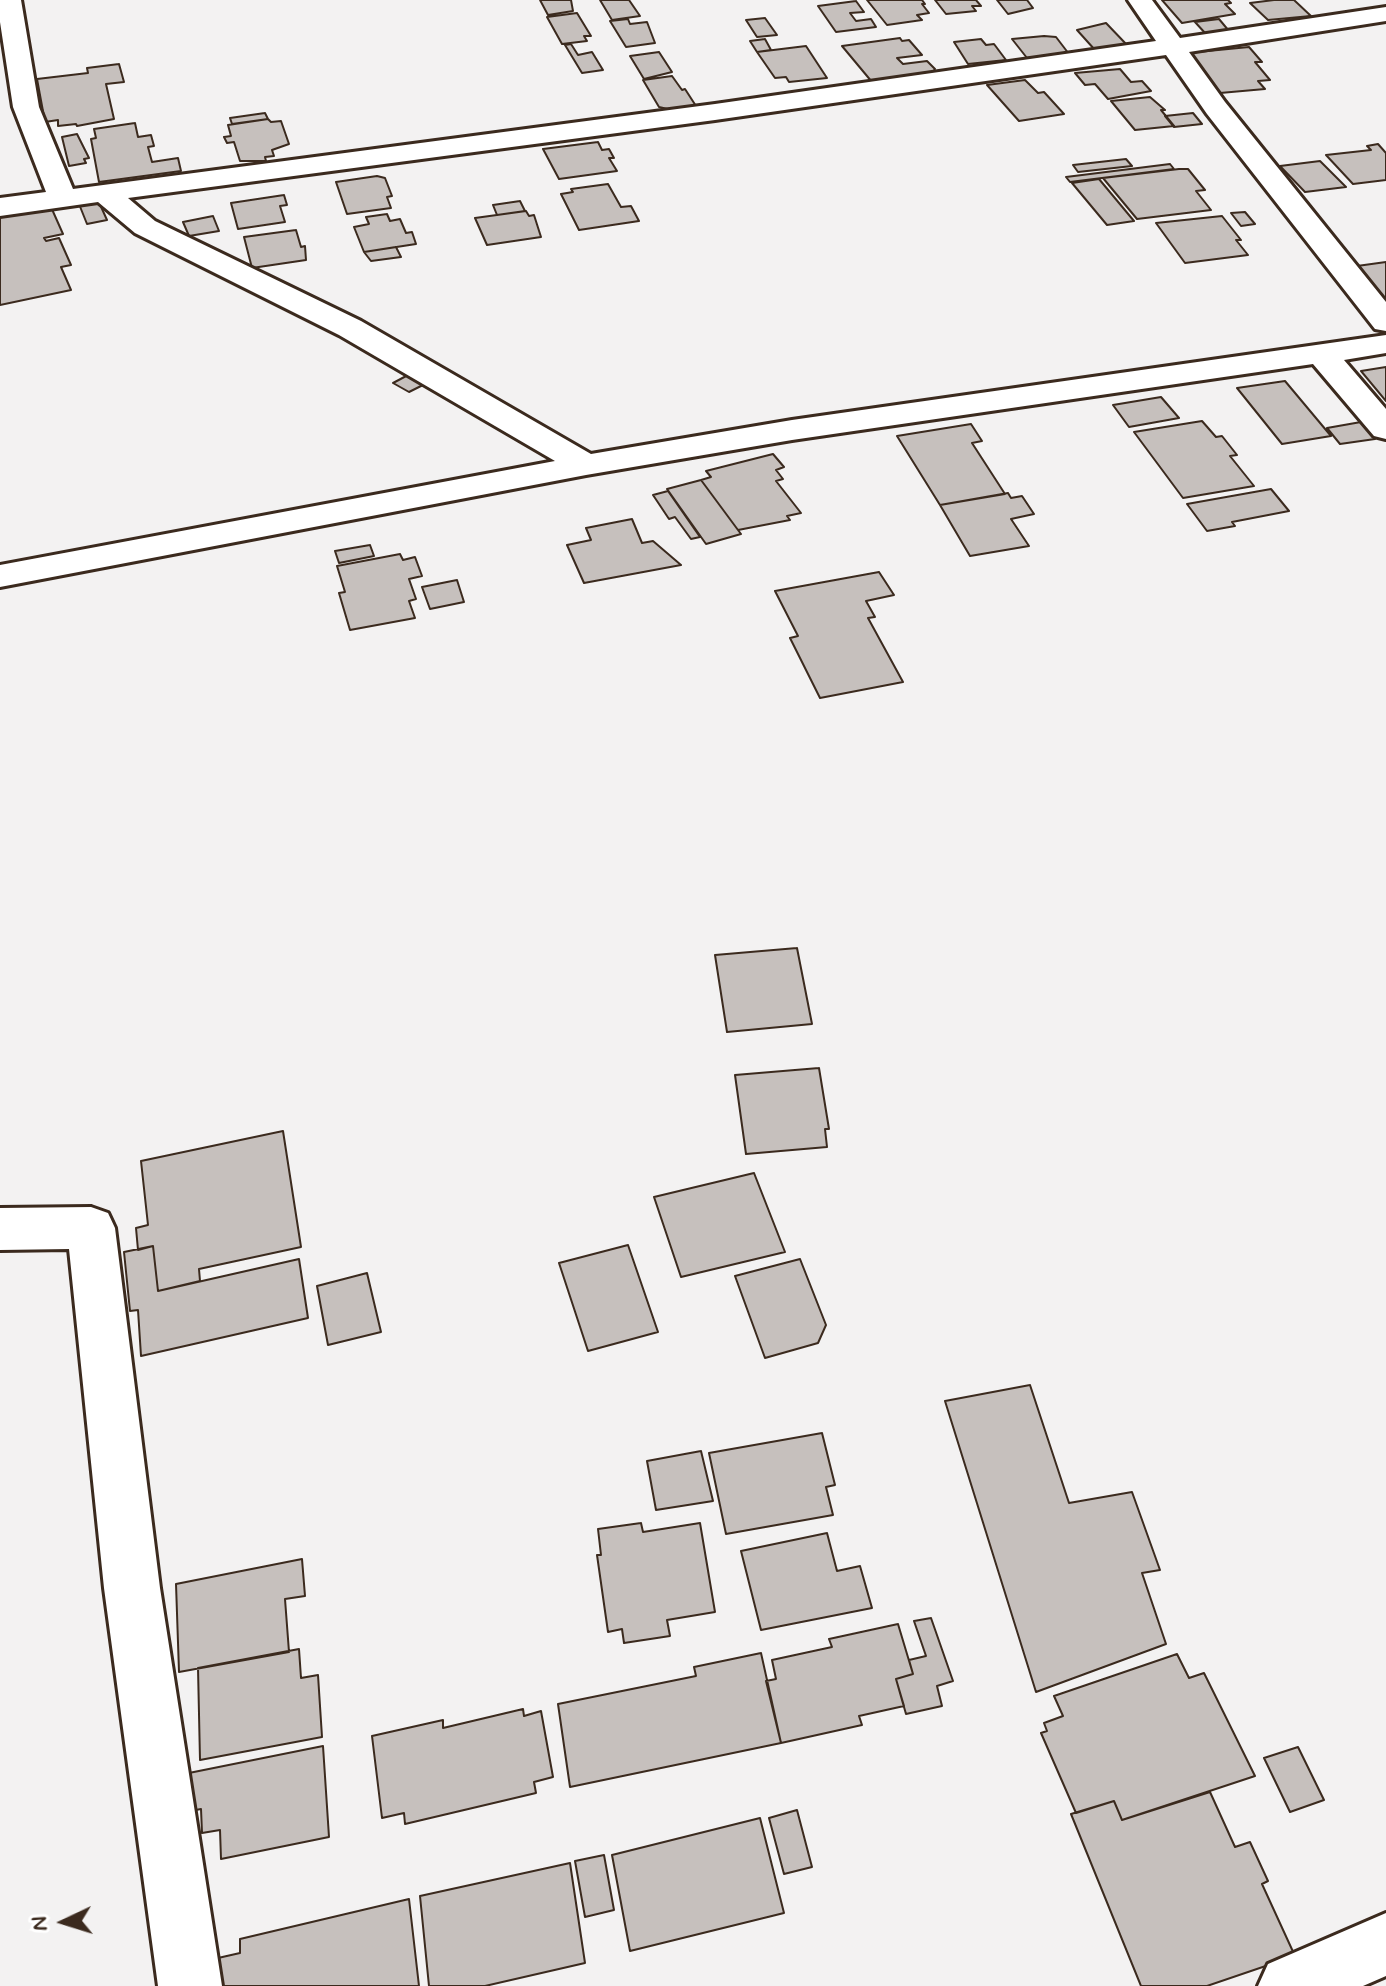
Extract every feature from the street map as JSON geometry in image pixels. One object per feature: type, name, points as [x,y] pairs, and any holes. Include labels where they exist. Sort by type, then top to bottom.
[{"type":"street","points":[[9,0],[26,107],[63,199]]},
{"type":"street","points":[[1140,0],[1216,108],[1386,322]]},
{"type":"street","points":[[0,207],[1172,47],[1386,14]]},
{"type":"street","points":[[104,193],[145,227],[350,328],[586,465]]},
{"type":"street","points":[[0,576],[586,465],[808,428],[1386,344]]},
{"type":"street","points":[[1321,353],[1386,429]]},
{"type":"street","points":[[0,1229],[91,1228],[132,1588],[190,1986]]},
{"type":"street","points":[[1290,1986],[1386,1944]]},
{"type":"building","points":[[540,0],[571,0],[573,11],[548,15]]},
{"type":"building","points":[[600,0],[629,0],[640,16],[612,20]]},
{"type":"building","points":[[867,0],[922,0],[929,13],[917,15],[922,20],[887,25]]},
{"type":"building","points":[[935,0],[976,0],[981,6],[972,6],[976,11],[946,14]]},
{"type":"building","points":[[997,0],[1027,0],[1033,8],[1008,14]]},
{"type":"building","points":[[1162,0],[1228,0],[1231,3],[1225,4],[1235,14],[1182,23]]},
{"type":"building","points":[[1294,0],[1311,16],[1268,20],[1250,3]]},
{"type":"building","points":[[856,1],[864,12],[850,13],[856,21],[871,19],[876,27],[836,32],[818,6]]},
{"type":"building","points":[[577,13],[591,36],[584,36],[587,41],[562,44],[547,17]]},
{"type":"building","points":[[765,18],[777,35],[757,37],[746,20]]},
{"type":"building","points":[[628,19],[630,24],[647,22],[655,43],[626,47],[610,21]]},
{"type":"building","points":[[1219,19],[1229,31],[1205,33],[1195,22]]},
{"type":"building","points":[[1106,23],[1127,45],[1095,50],[1077,30]]},
{"type":"building","points":[[1056,37],[1069,54],[1027,58],[1012,39]]},
{"type":"building","points":[[900,38],[902,41],[909,40],[922,55],[897,58],[903,64],[927,61],[935,69],[931,74],[872,82],[842,46]]},
{"type":"building","points":[[765,39],[771,50],[757,52],[750,41]]},
{"type":"building","points":[[981,39],[986,45],[994,44],[1006,60],[968,64],[954,42]]},
{"type":"building","points":[[571,44],[578,55],[592,52],[603,70],[582,73],[565,45]]},
{"type":"building","points":[[806,46],[827,78],[789,82],[786,77],[775,78],[757,52]]},
{"type":"building","points":[[1249,47],[1262,62],[1255,62],[1270,80],[1258,81],[1265,89],[1220,93],[1187,53]]},
{"type":"building","points":[[659,52],[672,72],[644,79],[630,56]]},
{"type":"building","points":[[119,64],[124,82],[106,84],[114,119],[77,126],[58,126],[58,120],[45,122],[37,79],[88,73],[87,68]]},
{"type":"building","points":[[1120,69],[1131,82],[1142,81],[1151,91],[1108,99],[1095,84],[1085,85],[1075,73]]},
{"type":"building","points":[[672,76],[696,106],[672,110],[659,107],[643,80]]},
{"type":"building","points":[[1025,80],[1038,93],[1044,92],[1064,114],[1019,121],[987,85]]},
{"type":"building","points":[[1150,97],[1165,110],[1161,110],[1174,126],[1135,130],[1111,101]]},
{"type":"building","points":[[265,113],[268,119],[232,124],[230,118]]},
{"type":"building","points":[[1193,113],[1202,124],[1174,127],[1165,116]]},
{"type":"building","points":[[268,119],[271,122],[281,121],[289,144],[272,150],[274,156],[265,157],[266,161],[240,161],[234,142],[227,143],[224,137],[231,136],[228,125]]},
{"type":"building","points":[[135,123],[138,137],[151,135],[154,146],[148,147],[152,162],[178,158],[181,171],[99,182],[91,139],[96,138],[94,129]]},
{"type":"building","points":[[77,134],[89,158],[84,159],[86,163],[69,166],[62,137]]},
{"type":"building","points":[[598,142],[602,150],[609,149],[614,158],[609,158],[617,171],[559,179],[543,149]]},
{"type":"building","points":[[1378,144],[1386,153],[1386,180],[1353,184],[1326,155],[1371,150],[1367,146]]},
{"type":"building","points":[[1126,159],[1132,166],[1078,172],[1073,165]]},
{"type":"building","points":[[1320,161],[1346,187],[1305,192],[1280,166]]},
{"type":"building","points":[[1170,164],[1174,169],[1070,182],[1066,177]]},
{"type":"building","points":[[1188,169],[1205,190],[1196,191],[1211,210],[1137,219],[1103,178]]},
{"type":"building","points":[[377,176],[385,178],[392,196],[387,197],[391,208],[347,214],[336,182]]},
{"type":"building","points":[[1099,179],[1134,221],[1107,225],[1072,183]]},
{"type":"building","points":[[608,184],[621,207],[631,206],[639,221],[579,230],[561,194],[573,192],[571,189]]},
{"type":"building","points":[[284,195],[287,205],[280,206],[285,222],[238,229],[231,203]]},
{"type":"building","points":[[98,200],[107,220],[87,224],[79,204]]},
{"type":"building","points":[[520,201],[525,211],[497,215],[493,205]]},
{"type":"building","points":[[51,207],[63,234],[44,238],[46,241],[59,238],[71,265],[61,267],[71,290],[0,305],[0,217]]},
{"type":"building","points":[[526,211],[529,216],[534,215],[541,237],[487,245],[475,218]]},
{"type":"building","points":[[1245,212],[1255,224],[1241,226],[1231,213]]},
{"type":"building","points":[[387,214],[390,221],[400,219],[406,233],[412,232],[416,244],[364,252],[354,227],[369,224],[366,217]]},
{"type":"building","points":[[213,216],[219,231],[189,236],[183,222]]},
{"type":"building","points":[[1222,216],[1241,240],[1236,240],[1248,255],[1185,263],[1156,223]]},
{"type":"building","points":[[296,230],[301,247],[305,246],[306,260],[252,268],[244,237]]},
{"type":"building","points":[[396,247],[401,257],[371,261],[364,252]]},
{"type":"building","points":[[1386,262],[1386,301],[1357,266]]},
{"type":"building","points":[[1386,367],[1386,401],[1361,371]]},
{"type":"building","points":[[410,374],[427,383],[409,392],[393,383]]},
{"type":"building","points":[[1285,381],[1331,436],[1282,444],[1237,388]]},
{"type":"building","points":[[1161,397],[1179,418],[1129,427],[1113,405]]},
{"type":"building","points":[[1202,421],[1216,437],[1222,436],[1237,455],[1230,456],[1254,486],[1183,498],[1134,432]]},
{"type":"building","points":[[1361,422],[1375,439],[1340,444],[1327,428]]},
{"type":"building","points":[[971,424],[982,441],[972,443],[1005,494],[940,505],[897,436]]},
{"type":"building","points":[[773,454],[784,467],[776,470],[783,479],[776,481],[801,513],[787,516],[790,520],[738,530],[701,480],[711,477],[706,471]]},
{"type":"building","points":[[701,480],[741,534],[706,544],[667,489]]},
{"type":"building","points":[[1271,489],[1289,511],[1232,522],[1235,526],[1207,531],[1187,504]]},
{"type":"building","points":[[668,491],[700,537],[691,539],[675,517],[669,519],[653,495]]},
{"type":"building","points":[[1008,493],[1011,498],[1022,496],[1034,514],[1011,519],[1029,546],[970,556],[940,505]]},
{"type":"building","points":[[632,519],[642,543],[653,541],[681,565],[584,583],[567,545],[591,540],[586,528]]},
{"type":"building","points":[[370,545],[374,556],[339,563],[335,551]]},
{"type":"building","points":[[400,554],[403,560],[415,557],[422,576],[409,579],[416,599],[409,601],[415,618],[350,630],[339,593],[345,592],[337,566]]},
{"type":"building","points":[[879,572],[894,595],[866,601],[875,617],[868,618],[903,682],[820,698],[790,638],[798,636],[775,591]]},
{"type":"building","points":[[457,580],[464,602],[430,609],[422,587]]},
{"type":"building","points":[[797,948],[812,1024],[727,1032],[715,955]]},
{"type":"building","points":[[819,1068],[829,1129],[825,1129],[827,1147],[746,1154],[735,1075]]},
{"type":"building","points":[[283,1131],[301,1247],[199,1269],[200,1281],[158,1291],[153,1246],[138,1250],[136,1228],[148,1225],[141,1161]]},
{"type":"building","points":[[754,1173],[785,1252],[681,1277],[654,1197]]},
{"type":"building","points":[[628,1245],[658,1332],[588,1351],[559,1263]]},
{"type":"building","points":[[153,1246],[158,1291],[299,1259],[308,1318],[141,1356],[138,1310],[130,1311],[124,1252]]},
{"type":"building","points":[[800,1259],[826,1325],[818,1343],[765,1358],[735,1276]]},
{"type":"building","points":[[367,1273],[381,1332],[328,1345],[317,1286]]},
{"type":"building","points":[[1030,1385],[1069,1503],[1132,1492],[1160,1570],[1142,1573],[1166,1644],[1036,1692],[945,1401]]},
{"type":"building","points":[[822,1433],[835,1485],[826,1487],[833,1515],[726,1534],[709,1453]]},
{"type":"building","points":[[701,1451],[713,1501],[656,1510],[647,1461]]},
{"type":"building","points":[[641,1523],[643,1532],[700,1523],[715,1612],[667,1620],[670,1636],[624,1643],[622,1629],[608,1632],[597,1555],[601,1555],[598,1529]]},
{"type":"building","points":[[827,1533],[837,1571],[860,1566],[872,1608],[761,1630],[741,1551]]},
{"type":"building","points":[[302,1559],[305,1596],[285,1599],[289,1652],[179,1672],[176,1584]]},
{"type":"building","points":[[931,1618],[953,1681],[937,1686],[942,1706],[906,1714],[896,1679],[913,1674],[909,1660],[926,1656],[914,1621]]},
{"type":"building","points":[[898,1624],[913,1674],[896,1679],[904,1706],[859,1716],[862,1725],[781,1743],[766,1681],[776,1679],[772,1660],[832,1647],[829,1639]]},
{"type":"building","points":[[299,1649],[301,1678],[318,1675],[322,1737],[200,1760],[198,1668]]},
{"type":"building","points":[[761,1653],[781,1743],[570,1787],[558,1704],[696,1676],[694,1667]]},
{"type":"building","points":[[1177,1654],[1189,1678],[1204,1673],[1255,1776],[1122,1820],[1114,1801],[1076,1813],[1041,1733],[1047,1731],[1044,1723],[1063,1716],[1054,1696]]},
{"type":"building","points":[[523,1709],[524,1716],[541,1711],[553,1777],[534,1782],[536,1793],[405,1824],[404,1813],[382,1818],[372,1736],[443,1720],[443,1728]]},
{"type":"building","points":[[323,1746],[329,1837],[221,1859],[220,1830],[202,1833],[201,1809],[175,1814],[174,1776]]},
{"type":"building","points":[[1298,1747],[1324,1800],[1290,1812],[1264,1758]]},
{"type":"building","points":[[1210,1792],[1235,1847],[1250,1842],[1268,1881],[1262,1884],[1295,1956],[1207,1986],[1141,1986],[1071,1814],[1114,1801],[1122,1820]]},
{"type":"building","points":[[797,1810],[812,1867],[784,1874],[769,1818]]},
{"type":"building","points":[[760,1818],[784,1913],[630,1951],[612,1855]]},
{"type":"building","points":[[604,1855],[614,1910],[585,1917],[575,1861]]},
{"type":"building","points":[[570,1863],[585,1963],[485,1986],[429,1986],[420,1896]]},
{"type":"building","points":[[409,1899],[419,1986],[221,1986],[218,1958],[240,1953],[240,1939]]}]
